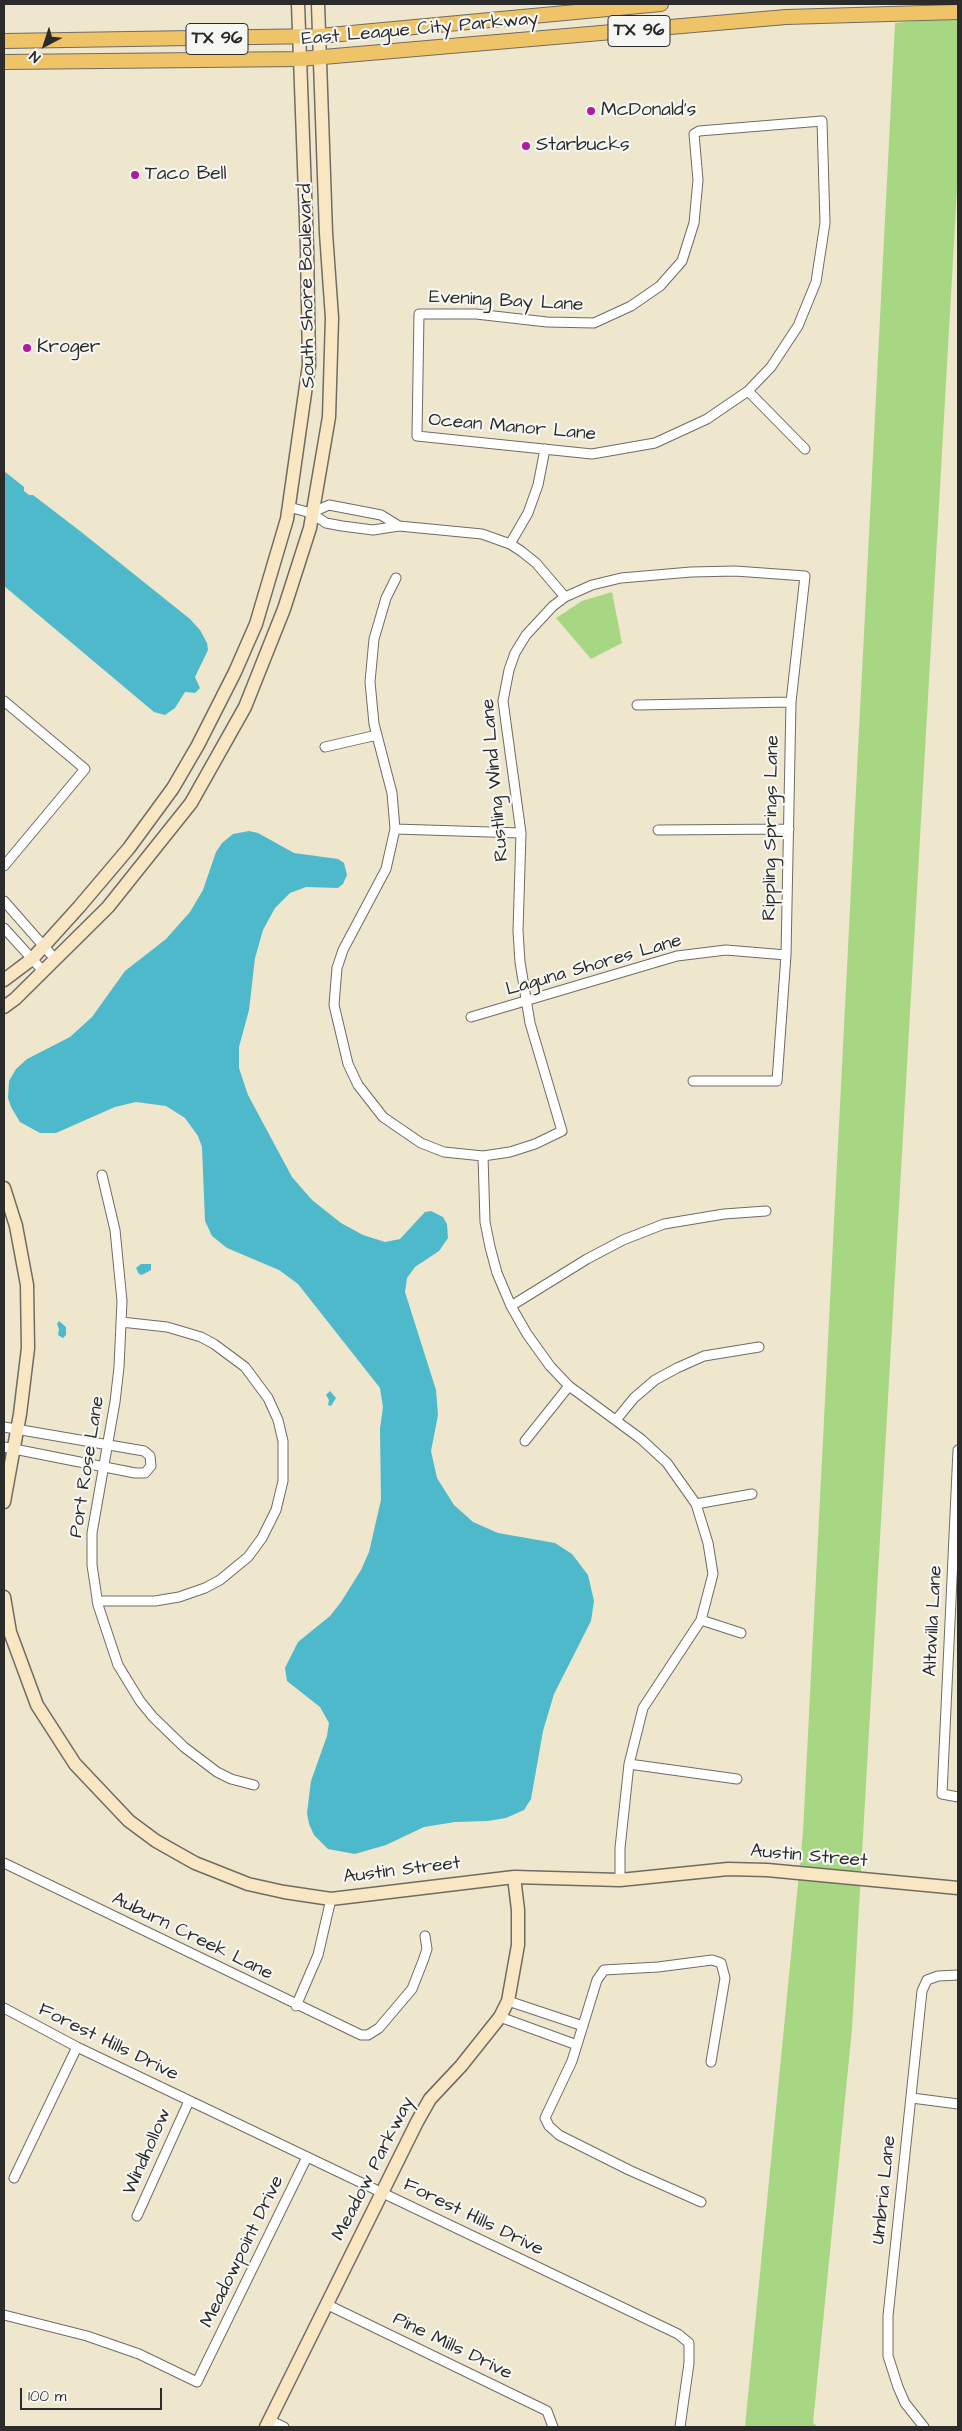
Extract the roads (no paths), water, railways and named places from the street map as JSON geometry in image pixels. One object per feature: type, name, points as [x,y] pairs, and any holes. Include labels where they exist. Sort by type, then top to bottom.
[{"type":"main road","name":"East League City Parkway","points":[[4,41],[319,36],[661,4]]},
{"type":"main road","name":"East League City Parkway","points":[[4,62],[320,58],[786,17],[958,12]]},
{"type":"street","name":"South Shore Boulevard","points":[[4,980],[32,959],[129,848],[173,788],[198,745],[235,672],[256,624],[289,507],[308,365],[307,233],[298,4]]},
{"type":"street","name":"South Shore Boulevard","points":[[4,1007],[15,999],[108,907],[195,795],[245,707],[284,609],[310,528],[329,417],[332,318],[326,233],[318,4]]},
{"type":"street","name":"Evening Bay Lane","points":[[417,436],[419,314],[476,314],[547,322],[594,323],[631,306],[660,286],[682,261],[694,223],[698,180],[694,134],[699,131],[822,121]]},
{"type":"street","name":"Ocean Manor Lane","points":[[417,436],[592,454],[655,442],[707,418],[748,391],[771,367],[798,326],[816,282],[825,224],[822,121]]},
{"type":"street","points":[[307,233],[326,233]]},
{"type":"street","points":[[748,391],[805,449]]},
{"type":"street","points":[[510,544],[528,513],[538,485],[544,449]]},
{"type":"street","points":[[312,513],[329,505],[381,515],[399,526]]},
{"type":"street","points":[[289,507],[312,513],[326,524],[373,530],[399,526],[482,534],[510,544],[536,564],[564,597]]},
{"type":"street","name":"Rustling Wind Lane","points":[[483,1156],[510,1152],[535,1144],[562,1131],[530,1023],[518,931],[521,833],[514,771],[508,743],[503,702],[504,689],[516,652],[539,618],[564,597],[592,584],[654,574],[735,571],[805,576]]},
{"type":"street","name":"Rippling Springs Lane","points":[[693,1081],[778,1081],[786,955],[791,702],[805,576]]},
{"type":"street","points":[[396,578],[386,598],[370,662],[371,703],[392,793],[395,829],[386,869],[351,932],[337,968],[334,1005],[348,1064],[369,1102],[399,1130],[420,1143],[444,1152],[483,1156],[485,1215],[490,1246],[497,1274],[511,1306],[527,1334],[550,1366],[569,1386],[616,1420],[667,1463],[696,1504],[708,1543],[713,1574],[701,1620],[643,1708],[629,1764],[620,1848],[620,1880]]},
{"type":"street","points":[[4,701],[85,769],[4,866]]},
{"type":"street","points":[[638,706],[791,702]]},
{"type":"street","points":[[325,747],[377,735]]},
{"type":"street","points":[[395,829],[521,833]]},
{"type":"street","points":[[658,830],[788,829]]},
{"type":"street","points":[[4,902],[55,959]]},
{"type":"street","points":[[4,928],[44,971]]},
{"type":"street","name":"Laguna Shores Lane","points":[[471,1017],[526,1002],[613,973],[677,956],[726,950],[786,955]]},
{"type":"street","name":"Port Rose Lane","points":[[102,1175],[118,1250],[121,1322],[119,1367],[92,1533],[92,1565],[97,1601],[118,1665],[140,1701],[153,1717],[184,1747],[217,1772],[231,1779],[254,1785]]},
{"type":"street","points":[[4,1188],[16,1226],[27,1285],[28,1348],[18,1429],[9,1448],[4,1502]]},
{"type":"street","points":[[511,1306],[586,1259],[623,1240],[664,1224],[724,1214],[766,1212]]},
{"type":"street","points":[[97,1601],[155,1600],[179,1597],[205,1588],[220,1580],[248,1557],[266,1531],[276,1510],[283,1481],[283,1441],[278,1420],[268,1398],[245,1368],[214,1344],[201,1338],[167,1327],[121,1322]]},
{"type":"street","points":[[616,1420],[634,1398],[655,1380],[677,1368],[704,1356],[758,1347]]},
{"type":"street","points":[[525,1441],[569,1386]]},
{"type":"street","points":[[4,1427],[144,1451],[150,1456],[151,1466],[149,1470],[140,1474],[9,1448]]},
{"type":"street","name":"Altavilla Lane","points":[[958,1450],[954,1667],[942,1794],[958,1797]]},
{"type":"street","points":[[696,1504],[752,1494]]},
{"type":"street","name":"Austin Street","points":[[4,1597],[10,1632],[37,1705],[75,1764],[129,1821],[156,1841],[194,1862],[248,1884],[331,1899],[514,1877],[620,1880],[728,1869],[767,1870],[958,1888]]},
{"type":"street","points":[[701,1620],[741,1632]]},
{"type":"street","points":[[629,1764],[737,1779]]},
{"type":"street","name":"Auburn Creek Lane","points":[[4,1863],[296,2006],[352,2032],[368,2035],[396,2010],[412,1990],[424,1961],[425,1936]]},
{"type":"street","name":"Meadow Parkway","points":[[268,2424],[417,2122],[430,2100],[461,2066],[500,2017],[508,2001],[518,1945],[518,1910],[514,1877]]},
{"type":"street","points":[[296,2006],[318,1955],[331,1899]]},
{"type":"street","points":[[701,2202],[629,2170],[559,2135],[549,2126],[544,2118],[572,2061],[597,1980],[604,1970],[658,1967],[712,1960],[720,1963],[725,1978],[711,2062]]},
{"type":"street","name":"Umbria Lane","points":[[924,2427],[905,2403],[888,2356],[887,2339],[922,1992],[927,1980],[938,1976],[958,1975]]},
{"type":"street","points":[[508,2001],[583,2026]]},
{"type":"street","name":"Forest Hills Drive","points":[[4,2008],[77,2047],[678,2334],[688,2343],[689,2363],[680,2427]]},
{"type":"street","points":[[500,2017],[577,2044]]},
{"type":"street","points":[[14,2178],[77,2047]]},
{"type":"street","points":[[912,2098],[958,2104]]},
{"type":"street","name":"Windhollow","points":[[138,2216],[189,2101]]},
{"type":"street","name":"Meadowpoint Drive","points":[[4,2315],[87,2336],[130,2351],[197,2382],[307,2157]]},
{"type":"street","name":"Pine Mills Drive","points":[[326,2304],[547,2411],[553,2427]]},
{"type":"street","points":[[268,2424],[284,2427]]},
{"type":"water","points":[[4,471],[24,487],[24,491],[29,495],[33,495],[80,531],[190,619],[200,630],[207,643],[208,650],[195,677],[200,688],[195,693],[185,692],[175,708],[165,715],[154,712],[4,586]]},
{"type":"water","points":[[249,831],[258,833],[294,853],[338,859],[344,863],[347,875],[343,884],[338,888],[306,887],[290,893],[275,908],[263,930],[255,958],[249,1010],[239,1047],[239,1068],[248,1095],[292,1177],[312,1200],[341,1223],[363,1235],[385,1242],[400,1239],[425,1212],[431,1211],[443,1217],[447,1224],[448,1238],[439,1251],[415,1267],[407,1278],[405,1292],[436,1390],[438,1415],[431,1451],[437,1478],[454,1505],[473,1522],[498,1533],[555,1543],[572,1554],[588,1575],[594,1601],[591,1621],[554,1694],[543,1731],[531,1799],[524,1810],[506,1818],[488,1821],[455,1822],[424,1827],[386,1845],[355,1854],[328,1849],[314,1835],[309,1824],[307,1813],[311,1781],[327,1736],[329,1723],[320,1707],[287,1681],[285,1668],[298,1642],[330,1616],[341,1602],[361,1570],[369,1552],[381,1500],[380,1429],[383,1407],[380,1388],[298,1284],[279,1270],[227,1248],[212,1236],[205,1221],[202,1147],[198,1136],[185,1118],[166,1106],[136,1102],[115,1107],[56,1133],[40,1133],[20,1122],[8,1098],[9,1081],[16,1069],[27,1059],[70,1037],[92,1017],[125,971],[166,939],[190,912],[203,890],[216,852],[222,843],[233,834]]},
{"type":"water","points":[[141,1264],[151,1264],[151,1270],[142,1275],[139,1274],[136,1268]]},
{"type":"water","points":[[59,1321],[66,1327],[66,1335],[63,1338],[58,1335],[59,1329],[57,1324]]},
{"type":"water","points":[[330,1391],[336,1398],[331,1406],[328,1405],[329,1400],[326,1395]]},
{"type":"place","name":"McDonald's","points":[[591,111]]},
{"type":"place","name":"Starbucks","points":[[526,146]]},
{"type":"place","name":"Taco Bell","points":[[135,175]]},
{"type":"place","name":"Kroger","points":[[27,348]]}]
